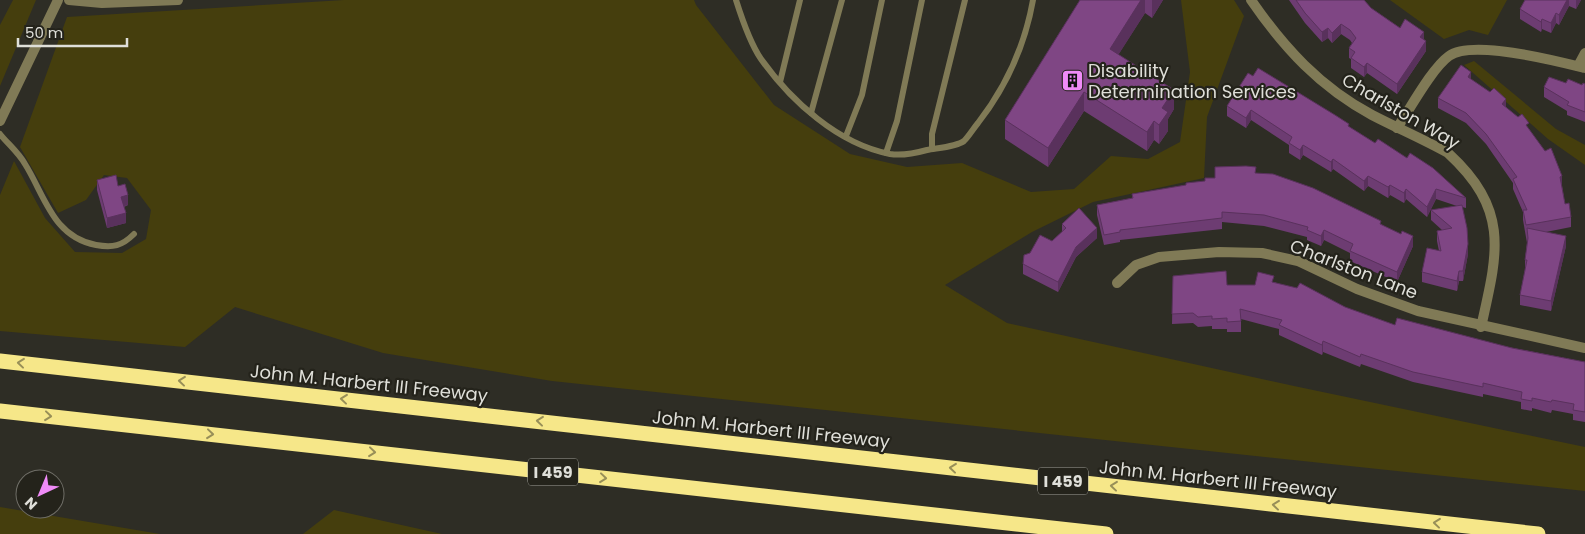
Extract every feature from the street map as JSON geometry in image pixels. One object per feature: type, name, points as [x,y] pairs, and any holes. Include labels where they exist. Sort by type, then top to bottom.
[{"type":"highway","name":"John M. Harbert III Freeway","points":[[0,361],[1538,534]]},
{"type":"highway","name":"I 459","points":[[0,411],[1106,534]]},
{"type":"street","points":[[0,120],[58,0]]},
{"type":"street","points":[[69,0],[102,4],[178,0]]},
{"type":"street","name":"Charlston Way","points":[[1251,0],[1275,35],[1310,72],[1349,101],[1397,128],[1448,153],[1471,177],[1487,204],[1496,237],[1496,255],[1482,327]]},
{"type":"street","points":[[1397,128],[1430,78],[1449,56],[1465,48],[1500,51],[1581,67],[1585,53]]},
{"type":"street","name":"Charlston Lane","points":[[1116,283],[1136,265],[1159,256],[1218,252],[1262,253],[1298,261],[1383,299],[1418,311],[1482,327],[1585,348]]},
{"type":"lane","points":[[736,0],[740,14],[760,58],[780,82],[811,113],[864,146],[886,153],[912,154],[963,142],[996,101],[1020,51],[1033,0]]},
{"type":"lane","points":[[780,82],[800,0]]},
{"type":"lane","points":[[811,113],[842,0]]},
{"type":"lane","points":[[846,136],[862,95],[882,0]]},
{"type":"lane","points":[[886,153],[897,121],[922,0]]},
{"type":"lane","points":[[932,149],[932,134],[965,0]]},
{"type":"lane","points":[[0,134],[25,163],[48,211],[70,234],[86,243],[106,247],[115,247],[126,242],[134,234]]},
{"type":"shaded area","points":[[13,0],[36,0],[0,86],[0,25]]},
{"type":"shaded area","points":[[344,0],[694,0],[774,105],[850,154],[907,167],[962,163],[1031,192],[1074,189],[1111,156],[1148,159],[1180,142],[1190,72],[1181,0],[1234,0],[1244,16],[1207,117],[1204,178],[1093,202],[1032,232],[945,285],[1007,323],[1585,447],[1585,491],[552,381],[383,353],[235,307],[185,347],[0,331],[0,195],[14,161],[45,218],[75,252],[122,253],[146,239],[151,210],[127,178],[104,175],[86,200],[58,213],[20,147],[67,17]]},
{"type":"shaded area","points":[[1390,0],[1507,0],[1488,35],[1469,30],[1444,39]]},
{"type":"shaded area","points":[[1474,61],[1556,129],[1585,145],[1585,165],[1548,139],[1464,65]]},
{"type":"shaded area","points":[[0,507],[15,510],[15,519],[65,518],[160,534],[0,534]]},
{"type":"shaded area","points":[[334,510],[442,534],[303,534]]},
{"type":"building","name":"Disability Determination Services","points":[[1080,0],[1141,0],[1110,49],[1174,90],[1162,108],[1168,112],[1159,125],[1154,121],[1147,132],[1084,92],[1048,148],[1005,120]]},
{"type":"building","points":[[1296,0],[1364,0],[1371,8],[1400,28],[1405,19],[1424,32],[1420,37],[1426,41],[1397,84],[1367,63],[1364,67],[1351,58],[1355,52],[1349,48],[1356,38],[1350,30],[1341,24],[1332,33],[1328,28],[1322,32]]},
{"type":"building","points":[[1525,0],[1567,0],[1559,15],[1556,13],[1551,23],[1542,19],[1541,22],[1520,9]]},
{"type":"building","points":[[1461,65],[1471,72],[1468,77],[1490,92],[1494,88],[1506,99],[1502,104],[1518,117],[1522,114],[1529,123],[1526,125],[1545,151],[1551,148],[1562,176],[1560,177],[1565,204],[1569,203],[1571,217],[1526,225],[1523,210],[1527,210],[1513,179],[1517,177],[1486,134],[1466,113],[1438,98]]},
{"type":"building","points":[[1258,68],[1335,115],[1349,124],[1348,126],[1375,143],[1378,139],[1407,158],[1410,153],[1433,168],[1466,198],[1436,189],[1427,207],[1406,189],[1404,193],[1368,176],[1364,181],[1333,159],[1331,162],[1303,145],[1300,150],[1289,143],[1292,137],[1251,110],[1246,118],[1227,106],[1248,73],[1253,76]]},
{"type":"building","points":[[1549,77],[1566,83],[1568,79],[1582,85],[1583,83],[1585,84],[1585,112],[1567,105],[1569,102],[1544,87]]},
{"type":"building","points":[[1215,167],[1256,167],[1255,173],[1273,174],[1313,188],[1381,221],[1380,224],[1401,234],[1402,231],[1413,236],[1397,272],[1350,251],[1353,244],[1324,230],[1321,236],[1307,230],[1308,227],[1264,215],[1222,212],[1222,218],[1120,230],[1120,232],[1104,235],[1097,205],[1133,198],[1132,194],[1205,181],[1205,178],[1215,178]]},
{"type":"building","points":[[116,175],[118,186],[125,184],[128,195],[121,197],[126,213],[107,218],[97,180]]},
{"type":"building","points":[[1462,205],[1468,244],[1463,271],[1459,271],[1457,281],[1422,272],[1427,248],[1441,251],[1437,231],[1452,228],[1431,210]]},
{"type":"building","points":[[1079,208],[1097,228],[1076,247],[1058,282],[1023,264],[1024,255],[1030,253],[1040,235],[1052,241],[1066,228],[1062,224]]},
{"type":"building","points":[[1527,228],[1566,236],[1551,301],[1520,295],[1527,260],[1525,260],[1528,238]]},
{"type":"building","points":[[1226,271],[1227,285],[1255,285],[1258,272],[1274,276],[1272,282],[1297,288],[1300,283],[1345,307],[1395,325],[1397,318],[1512,348],[1585,362],[1585,412],[1573,410],[1574,404],[1532,398],[1532,401],[1521,399],[1522,392],[1483,383],[1483,387],[1413,372],[1361,354],[1360,357],[1323,341],[1322,345],[1279,325],[1282,320],[1240,309],[1241,321],[1227,322],[1227,318],[1212,319],[1212,316],[1198,317],[1193,313],[1172,314],[1173,276]]},
{"type":"place","name":"Disability Determination Services","points":[[1072,80]]}]
